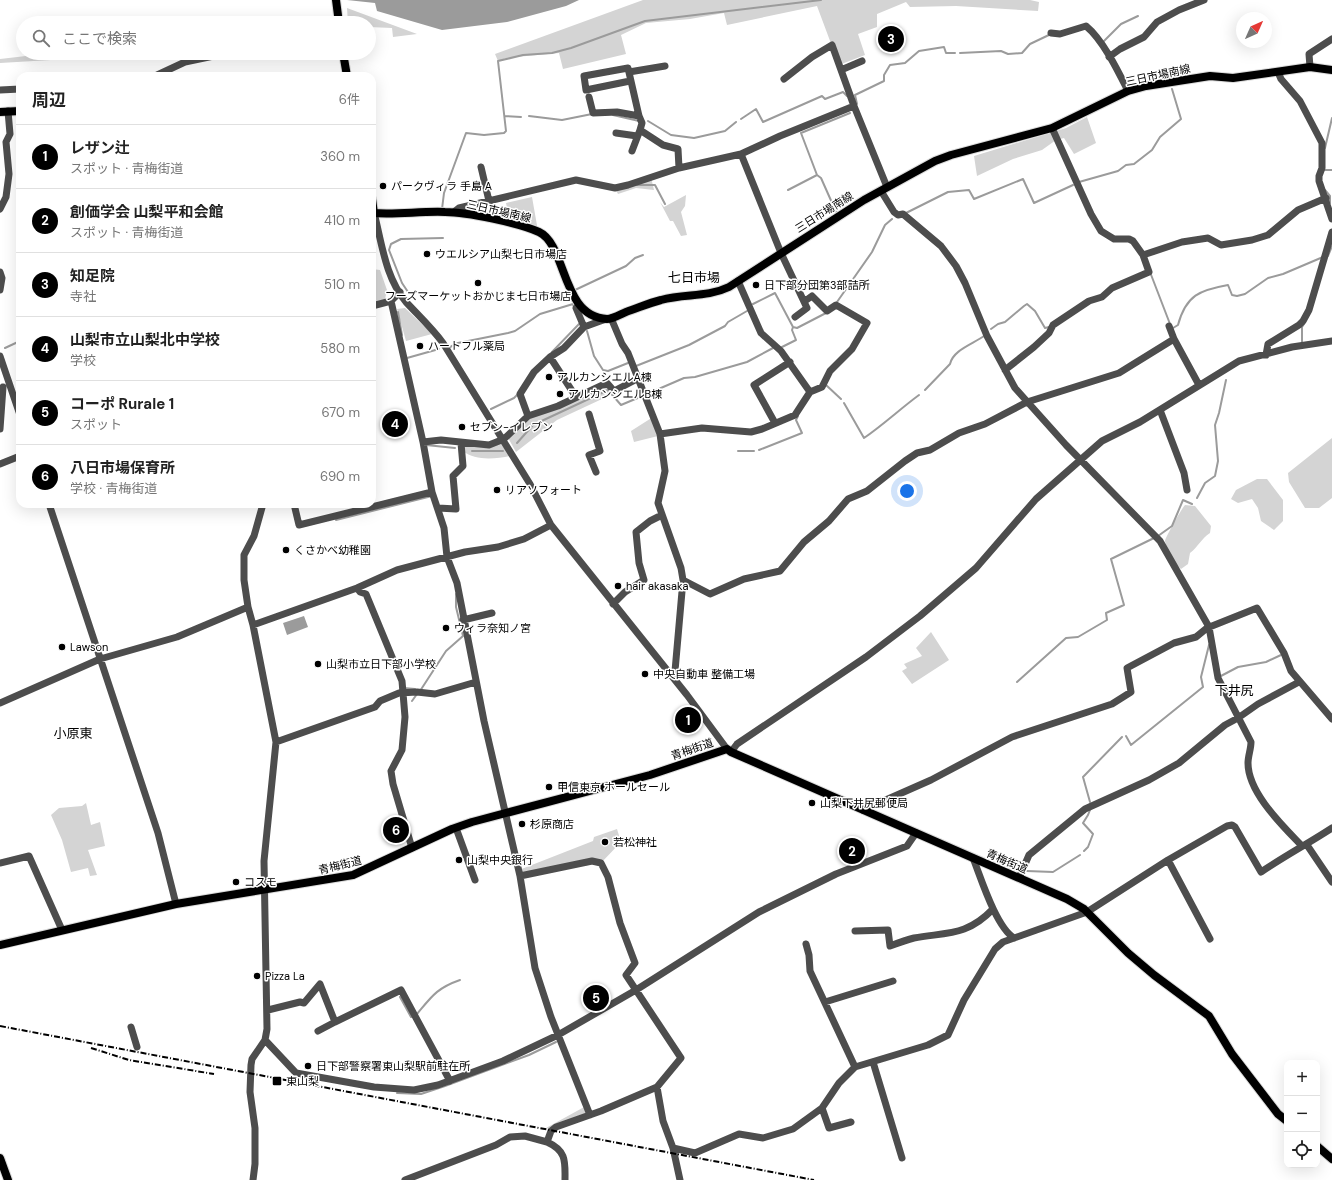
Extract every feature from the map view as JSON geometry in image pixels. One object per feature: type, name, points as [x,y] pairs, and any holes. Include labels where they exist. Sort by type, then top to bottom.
[{"type":"main road","points":[[336,0],[338,16]]},
{"type":"main road","points":[[344,60],[346,72]]},
{"type":"main road","name":"三日市場南線","points":[[609,318],[672,297],[716,293],[738,281],[864,200],[936,160],[1052,128],[1128,91],[1146,86],[1210,76],[1233,78],[1310,67],[1332,70]]},
{"type":"main road","points":[[4,112],[16,111]]},
{"type":"main road","name":"三日市場南線","points":[[376,213],[396,215],[422,212],[454,212],[522,226],[544,235],[552,245],[579,305]]},
{"type":"main road","points":[[579,305],[591,314],[609,318]]},
{"type":"main road","name":"青梅街道","points":[[0,945],[176,904],[264,891],[353,875],[456,828],[650,775],[729,751],[1067,899],[1088,912],[1128,953],[1154,975],[1210,1016],[1232,1054],[1278,1114],[1284,1119]]},
{"type":"main road","points":[[1320,1149],[1332,1159]]},
{"type":"main road","points":[[0,1158],[8,1180]]},
{"type":"street","points":[[1109,57],[1120,49],[1144,37],[1157,22],[1179,10],[1204,0]]},
{"type":"street","points":[[1051,33],[1060,34],[1086,26],[1091,30],[1109,57],[1128,91]]},
{"type":"street","points":[[1310,67],[1309,54],[1332,39]]},
{"type":"street","points":[[784,79],[812,56],[832,45],[884,189],[894,212],[898,215],[903,214],[941,246],[956,266],[1015,388],[1160,541],[1206,629],[1218,678],[1251,742],[1251,751],[1248,762],[1249,772],[1260,797],[1272,814],[1304,845],[1332,882]]},
{"type":"street","points":[[164,72],[185,62],[195,60]]},
{"type":"street","points":[[841,70],[862,61]]},
{"type":"street","points":[[629,72],[665,66]]},
{"type":"street","points":[[630,81],[586,90],[584,76],[628,68],[630,81],[642,123],[632,151]]},
{"type":"street","points":[[1278,72],[1281,79],[1300,101],[1322,143],[1322,168],[1319,181],[1332,219]]},
{"type":"street","points":[[0,90],[16,89]]},
{"type":"street","points":[[589,97],[593,113],[617,112],[639,116]]},
{"type":"street","points":[[454,212],[459,208],[576,180],[615,188],[628,186],[679,168],[741,154],[780,136],[854,106]]},
{"type":"street","points":[[0,209],[6,197],[9,174],[6,142],[10,134],[4,112]]},
{"type":"street","points":[[1005,370],[1049,333],[1053,325],[1089,301],[1102,297],[1112,288],[1149,272],[1143,254],[1133,241],[1129,239],[1114,239],[1102,231],[1091,214],[1052,128]]},
{"type":"street","points":[[616,133],[638,133],[663,145],[678,149],[679,168]]},
{"type":"street","points":[[741,154],[780,253],[807,308],[795,317]]},
{"type":"street","points":[[481,167],[489,201]]},
{"type":"street","points":[[1143,254],[1182,242],[1208,238],[1221,245],[1252,240],[1268,235],[1298,210],[1326,198]]},
{"type":"street","points":[[376,225],[388,271],[400,292],[406,301],[444,343],[504,439],[530,484],[551,525],[729,751],[737,744],[884,644],[952,589],[985,559],[1036,499],[1102,441],[1160,410],[1239,361],[1292,347],[1332,341]]},
{"type":"street","points":[[1266,355],[1268,344],[1303,321],[1309,310],[1332,232]]},
{"type":"street","points":[[0,272],[2,278],[0,290]]},
{"type":"street","points":[[738,281],[761,332],[790,362],[810,392]]},
{"type":"street","points":[[376,305],[391,300],[400,292]]},
{"type":"street","points":[[660,434],[702,428],[751,432],[795,415],[804,404],[810,392],[822,387],[830,371],[852,349],[867,323],[836,305],[827,311],[812,296],[804,301]]},
{"type":"street","points":[[391,300],[423,442],[432,492],[444,528],[447,557],[457,582],[463,620],[504,814],[520,876],[535,968],[558,1035],[590,1115]]},
{"type":"street","points":[[579,305],[576,308],[584,327]]},
{"type":"street","points":[[528,416],[520,394],[534,372],[550,357],[564,348],[584,327],[609,318],[628,353],[660,434],[665,471],[658,503],[683,580],[677,658],[675,671],[670,675]]},
{"type":"street","points":[[1169,326],[1174,339],[1199,385]]},
{"type":"street","points":[[683,580],[710,594],[744,579],[780,571],[804,542],[829,521],[848,498],[867,491],[905,460],[917,453],[930,450],[960,433],[985,424],[1027,402],[1119,373],[1174,339]]},
{"type":"street","points":[[0,356],[4,386],[0,429]]},
{"type":"street","points":[[550,357],[576,397]]},
{"type":"street","points":[[775,423],[754,385],[790,362]]},
{"type":"street","points":[[423,442],[441,440],[489,445],[504,439],[528,416],[607,383],[614,391],[637,379]]},
{"type":"street","points":[[4,386],[16,408]]},
{"type":"street","points":[[1160,410],[1184,473],[1187,490]]},
{"type":"street","points":[[589,414],[600,451],[589,455],[596,472]]},
{"type":"street","points":[[438,508],[456,509],[453,476],[463,466],[461,443]]},
{"type":"street","points":[[0,464],[16,458]]},
{"type":"street","points":[[376,506],[432,492]]},
{"type":"street","points":[[50,508],[158,833],[176,904]]},
{"type":"street","points":[[253,1180],[255,1164],[255,1128],[250,1092],[251,1065],[252,1059],[265,1040],[268,1010],[264,861],[276,742],[253,624],[248,607],[244,580],[244,555],[254,536],[262,508]]},
{"type":"street","points":[[295,508],[299,525],[368,508]]},
{"type":"street","points":[[614,604],[625,592],[644,580],[638,563],[636,532],[650,521],[662,515]]},
{"type":"street","points":[[253,624],[357,588],[397,570],[465,552],[498,548],[524,539],[551,525]]},
{"type":"street","points":[[357,588],[360,592],[366,594],[386,640],[403,690],[405,717],[402,750],[391,770],[393,784],[412,848]]},
{"type":"street","points":[[0,703],[100,659],[177,637],[248,607]]},
{"type":"street","points":[[863,810],[931,780],[1012,737],[1112,704],[1131,692],[1127,668],[1174,643],[1196,636],[1206,629],[1257,608],[1284,653],[1291,671],[1332,719]]},
{"type":"street","points":[[463,620],[492,613]]},
{"type":"street","points":[[276,742],[375,707],[380,701],[403,690],[435,694],[476,682]]},
{"type":"street","points":[[1019,878],[1029,855],[1085,809],[1149,780],[1179,763],[1225,725],[1258,704],[1299,682]]},
{"type":"street","points":[[673,1148],[695,1153],[739,1134],[763,1138],[793,1129],[822,1108],[839,1083],[855,1067],[928,1045],[948,1035],[964,1000],[995,949],[1003,942],[1088,912],[1168,860],[1227,826],[1232,825],[1235,827],[1261,872],[1332,828]]},
{"type":"street","points":[[456,828],[476,880]]},
{"type":"street","points":[[265,1040],[296,1073],[374,1087],[414,1090],[424,1089],[450,1081],[503,1061],[558,1035],[636,990],[759,912],[836,874],[908,846],[916,833]]},
{"type":"street","points":[[0,863],[29,856],[62,930]]},
{"type":"street","points":[[973,858],[993,909],[1007,934],[1014,938]]},
{"type":"street","points":[[1168,860],[1210,939]]},
{"type":"street","points":[[520,876],[592,861],[601,863],[608,877],[620,923],[635,963],[626,975],[681,1058],[657,1087],[590,1115],[556,1127],[551,1131],[547,1142]]},
{"type":"street","points":[[855,932],[888,930],[890,946],[913,939],[962,931],[984,918],[993,909]]},
{"type":"street","points":[[806,944],[809,955],[810,971],[855,1067]]},
{"type":"street","points":[[825,1002],[893,981]]},
{"type":"street","points":[[268,1010],[300,1002],[304,1003],[320,984],[335,1022]]},
{"type":"street","points":[[318,1031],[401,990],[450,1081]]},
{"type":"street","points":[[131,1027],[137,1047]]},
{"type":"street","points":[[873,1062],[902,1158]]},
{"type":"street","points":[[657,1087],[663,1121],[673,1148],[680,1180]]},
{"type":"street","points":[[822,1108],[829,1128],[851,1122]]},
{"type":"street","points":[[405,1180],[496,1145],[510,1137],[525,1136],[554,1145],[566,1160],[566,1180]]},
{"type":"shaded area","points":[[347,0],[579,0],[566,6],[507,22],[442,30],[377,11],[375,3]]},
{"type":"shaded area","points":[[643,0],[1030,0],[1039,2],[1038,11],[956,6],[910,7],[906,2],[877,14],[877,27],[858,34],[865,55],[839,65],[817,6],[727,25],[724,13],[690,19],[646,23],[621,35],[626,54],[563,69],[559,53],[506,58],[498,61],[495,54]]},
{"type":"shaded area","points":[[347,8],[369,16],[348,16]]},
{"type":"shaded area","points":[[376,19],[417,34],[393,37],[392,28],[376,27]]},
{"type":"shaded area","points":[[16,57],[16,60],[51,60],[0,63],[0,59]]},
{"type":"shaded area","points":[[1087,117],[1096,143],[1074,154],[1064,138],[1056,140],[1042,150],[1013,159],[977,176],[974,156],[1066,128]]},
{"type":"shaded area","points":[[651,177],[654,190],[636,188],[618,194],[615,188]]},
{"type":"shaded area","points":[[686,195],[685,206],[681,212],[687,235],[681,236],[673,221],[670,221],[660,202],[664,207]]},
{"type":"shaded area","points":[[532,197],[538,231],[510,222],[506,203]]},
{"type":"shaded area","points":[[376,270],[380,270],[387,290],[384,304],[376,305]]},
{"type":"shaded area","points":[[405,308],[432,334],[406,341],[397,309]]},
{"type":"shaded area","points":[[607,383],[614,391],[602,399],[557,420],[516,452],[507,436],[528,416]]},
{"type":"shaded area","points":[[653,417],[658,436],[634,442],[631,431]]},
{"type":"shaded area","points":[[1332,438],[1332,498],[1319,508],[1305,508],[1289,482],[1288,473]]},
{"type":"shaded area","points":[[461,443],[503,443],[510,456],[498,458],[479,458],[463,451]]},
{"type":"shaded area","points":[[1257,479],[1267,479],[1283,500],[1283,521],[1274,530],[1261,521],[1258,508],[1252,499],[1238,503],[1231,499],[1236,490]]},
{"type":"shaded area","points":[[1185,505],[1195,506],[1211,526],[1210,533],[1190,553],[1188,564],[1181,569],[1171,556],[1165,541]]},
{"type":"shaded area","points":[[304,616],[308,627],[287,635],[283,623]]},
{"type":"shaded area","points":[[931,632],[949,660],[912,684],[902,671],[907,668],[904,664],[922,656],[916,648]]},
{"type":"shaded area","points":[[86,803],[91,825],[100,822],[105,846],[88,850],[97,875],[90,876],[88,868],[71,872],[62,840],[51,815],[59,808],[82,806]]},
{"type":"shaded area","points":[[617,829],[621,842],[601,863],[520,876],[519,870],[593,841],[594,837]]},
{"type":"shaded area","points":[[586,1106],[590,1115],[554,1130],[546,1128]]},
{"type":"waterway","points":[[442,209],[444,193],[466,133],[484,135],[504,133],[506,131],[498,61],[523,55],[552,53],[571,48],[645,21],[821,0]]},
{"type":"waterway","points":[[1103,42],[1121,24],[1138,16]]},
{"type":"waterway","points":[[960,53],[1001,51],[1008,54],[1022,53],[1030,44],[1051,34]]},
{"type":"waterway","points":[[857,104],[855,95],[884,81],[884,75],[890,65],[905,63],[919,51],[944,47],[946,53],[955,53]]},
{"type":"waterway","points":[[1079,182],[1118,171],[1126,165],[1134,164],[1152,150],[1160,137],[1181,119],[1172,89]]},
{"type":"waterway","points":[[741,119],[756,109],[763,122],[822,96],[825,99],[843,92],[847,96]]},
{"type":"waterway","points":[[788,190],[817,175],[801,133],[850,113]]},
{"type":"waterway","points":[[529,116],[562,120],[592,114]]},
{"type":"waterway","points":[[613,115],[639,121]]},
{"type":"waterway","points":[[505,116],[521,117]]},
{"type":"waterway","points":[[1325,148],[1332,118]]},
{"type":"waterway","points":[[648,121],[671,135],[694,138],[725,131],[736,122]]},
{"type":"waterway","points":[[1325,170],[1332,170]]},
{"type":"waterway","points":[[817,175],[821,178],[837,214]]},
{"type":"waterway","points":[[906,213],[948,192],[969,190],[974,199],[1023,179],[1034,203],[1073,185]]},
{"type":"waterway","points":[[637,185],[655,185],[665,204]]},
{"type":"waterway","points":[[1325,190],[1330,196],[1330,203]]},
{"type":"waterway","points":[[837,302],[872,252],[885,225],[892,219]]},
{"type":"waterway","points":[[408,292],[402,283],[389,250],[391,244],[401,239],[443,238]]},
{"type":"waterway","points":[[1328,256],[1332,246]]},
{"type":"waterway","points":[[575,290],[626,266],[635,258],[643,255]]},
{"type":"waterway","points":[[1173,328],[1178,325],[1181,315],[1190,300],[1202,292],[1228,285],[1232,295],[1237,296],[1245,294],[1268,278],[1283,274],[1323,257]]},
{"type":"waterway","points":[[1150,272],[1170,324]]},
{"type":"waterway","points":[[753,304],[775,293],[793,327]]},
{"type":"waterway","points":[[450,347],[458,343],[515,331],[540,314],[573,304],[574,307]]},
{"type":"waterway","points":[[991,329],[998,324],[1005,322],[1027,304],[1035,311],[1045,328],[1049,327]]},
{"type":"waterway","points":[[636,366],[689,345],[725,326],[728,322],[747,311]]},
{"type":"waterway","points":[[398,312],[402,335]]},
{"type":"waterway","points":[[782,347],[796,340],[792,330],[793,327],[797,328],[826,313]]},
{"type":"waterway","points":[[552,352],[579,324]]},
{"type":"waterway","points":[[1302,343],[1302,327],[1304,324]]},
{"type":"waterway","points":[[587,331],[594,356],[603,370],[608,371],[628,363]]},
{"type":"waterway","points":[[925,390],[950,364],[952,359],[959,351],[984,336]]},
{"type":"waterway","points":[[5,348],[16,343]]},
{"type":"waterway","points":[[647,394],[684,378],[695,377],[747,362],[773,348]]},
{"type":"waterway","points":[[407,358],[439,349]]},
{"type":"waterway","points":[[1197,498],[1205,483],[1215,476],[1218,461],[1215,425],[1226,380]]},
{"type":"waterway","points":[[826,385],[841,399]]},
{"type":"waterway","points":[[517,443],[533,425],[608,390],[621,405],[640,397]]},
{"type":"waterway","points":[[491,409],[514,398],[518,394]]},
{"type":"waterway","points":[[844,403],[864,438],[919,395]]},
{"type":"waterway","points":[[759,450],[802,433],[796,420],[798,416]]},
{"type":"waterway","points":[[426,445],[455,448]]},
{"type":"waterway","points":[[472,451],[503,451]]},
{"type":"waterway","points":[[738,451],[754,451]]},
{"type":"waterway","points":[[336,520],[432,496]]},
{"type":"waterway","points":[[1158,536],[1172,526],[1183,500],[1192,504]]},
{"type":"waterway","points":[[1017,682],[1066,638],[1078,637],[1107,620],[1106,613],[1124,605],[1111,559],[1154,538]]},
{"type":"waterway","points":[[420,691],[446,651],[463,636],[456,607],[456,594]]},
{"type":"waterway","points":[[1126,736],[1131,745],[1203,687],[1201,677],[1209,645]]},
{"type":"waterway","points":[[1219,677],[1238,667],[1266,662],[1281,655]]},
{"type":"waterway","points":[[404,688],[415,689]]},
{"type":"waterway","points":[[412,701],[417,694]]},
{"type":"waterway","points":[[1090,802],[1083,777],[1122,737]]},
{"type":"waterway","points":[[1084,851],[1088,847],[1093,834],[1083,823],[1090,810]]},
{"type":"waterway","points":[[1027,871],[1053,872],[1080,855]]},
{"type":"waterway","points":[[1014,872],[1020,867]]},
{"type":"waterway","points":[[417,1014],[436,993],[446,986],[460,980]]},
{"type":"waterway","points":[[400,997],[411,1017],[413,1016]]},
{"type":"waterway","points":[[397,1093],[421,1094],[529,1055],[556,1042]]},
{"type":"railway","points":[[0,1026],[814,1180]]},
{"type":"railway","points":[[91,1048],[129,1060],[214,1074]]},
{"type":"place","name":"知足院","points":[[891,39]]},
{"type":"place","name":"パークヴィラ 手島 A","points":[[383,186]]},
{"type":"place","name":"ウエルシア山梨七日市場店","points":[[427,254]]},
{"type":"place","name":"フーズマーケットおかじま七日市場店","points":[[478,283]]},
{"type":"place","name":"日下部分団第3部詰所","points":[[756,285]]},
{"type":"place","name":"ハートフル薬局","points":[[420,346]]},
{"type":"place","name":"アルカンシエルA棟","points":[[549,377]]},
{"type":"place","name":"アルカンシエルB棟","points":[[560,394]]},
{"type":"place","name":"山梨市立山梨北中学校","points":[[395,424]]},
{"type":"place","name":"セブン-イレブン","points":[[462,427]]},
{"type":"place","name":"リアソフォート","points":[[497,490]]},
{"type":"place","name":"くさかべ幼稚園","points":[[286,550]]},
{"type":"place","name":"hair akasaka","points":[[618,586]]},
{"type":"place","name":"ウィラ奈知ノ宮","points":[[446,628]]},
{"type":"place","name":"Lawson","points":[[62,647]]},
{"type":"place","name":"山梨市立日下部小学校","points":[[318,664]]},
{"type":"place","name":"中央自動車 整備工場","points":[[645,674]]},
{"type":"place","name":"レザン辻","points":[[688,720]]},
{"type":"place","name":"甲信東京 ホールセール","points":[[549,787]]},
{"type":"place","name":"山梨下井尻郵便局","points":[[812,803]]},
{"type":"place","name":"杉原商店","points":[[522,824]]},
{"type":"place","name":"八日市場保育所","points":[[396,830]]},
{"type":"place","name":"若松神社","points":[[605,842]]},
{"type":"place","name":"創価学会 山梨平和会館","points":[[852,851]]},
{"type":"place","name":"山梨中央銀行","points":[[459,860]]},
{"type":"place","name":"コスモ","points":[[236,882]]},
{"type":"place","name":"Pizza La","points":[[257,976]]},
{"type":"place","name":"コーポ Rurale 1","points":[[596,998]]},
{"type":"place","name":"日下部警察署東山梨駅前駐在所","points":[[308,1066]]},
{"type":"place","name":"東山梨","points":[[277,1081]]},
{"type":"district","name":"七日市場","points":[[694,277]]},
{"type":"district","name":"下井尻","points":[[1234,690]]},
{"type":"district","name":"小原東","points":[[73,733]]}]
